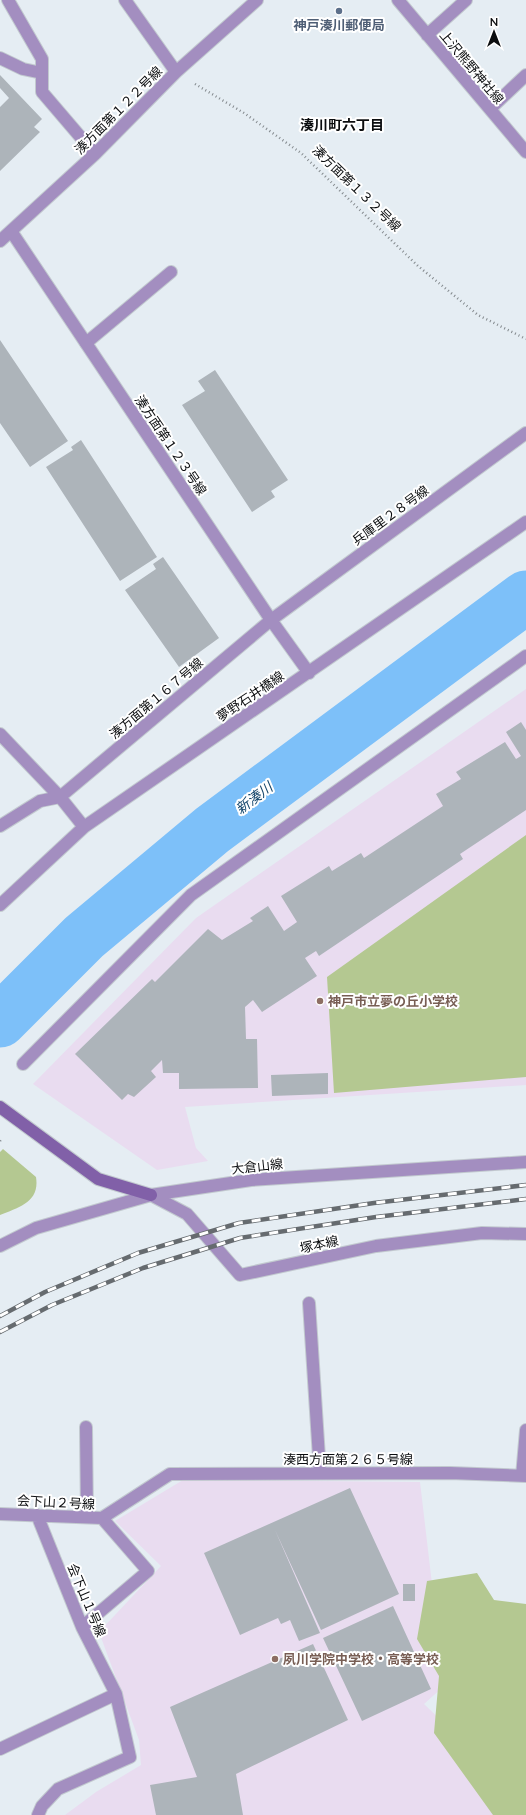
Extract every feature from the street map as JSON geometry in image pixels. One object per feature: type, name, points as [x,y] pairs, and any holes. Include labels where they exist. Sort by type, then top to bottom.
[{"type":"street","points":[[8,0],[42,59],[42,92],[95,154]]},
{"type":"street","points":[[124,0],[176,72]]},
{"type":"street","name":"湊方面第１２２号線","points":[[0,241],[95,154],[176,72],[257,0]]},
{"type":"street","name":"上沢熊野神社線","points":[[398,0],[526,152]]},
{"type":"street","points":[[427,35],[466,0]]},
{"type":"street","points":[[0,58],[23,69],[42,73]]},
{"type":"street","points":[[490,109],[526,74]]},
{"type":"street","name":"湊方面第１２３号線","points":[[11,231],[271,620],[309,673]]},
{"type":"street","points":[[86,343],[170,272]]},
{"type":"street","name":"兵庫里２８号線","points":[[271,620],[526,433]]},
{"type":"street","name":"夢野石井橋線","points":[[0,904],[84,827],[526,522]]},
{"type":"street","name":"湊方面第１６７号線","points":[[60,797],[271,620]]},
{"type":"street","points":[[23,1064],[191,895],[526,656]]},
{"type":"street","points":[[0,734],[60,797],[84,827]]},
{"type":"street","points":[[0,826],[40,801],[60,797]]},
{"type":"street","points":[[0,1107],[98,1179],[151,1195]]},
{"type":"street","name":"大倉山線","points":[[0,1246],[36,1228],[151,1195],[251,1180],[526,1162]]},
{"type":"street","name":"塚本線","points":[[151,1195],[187,1214],[240,1275],[376,1246],[482,1233],[526,1234]]},
{"type":"street","points":[[309,1303],[320,1473]]},
{"type":"street","points":[[86,1427],[87,1517]]},
{"type":"street","points":[[524,1476],[526,1430]]},
{"type":"street","name":"湊西方面第２６５号線","points":[[170,1474],[450,1473],[524,1476]]},
{"type":"street","name":"会下山２号線","points":[[0,1514],[102,1518],[170,1474]]},
{"type":"street","name":"会下山１号線","points":[[37,1515],[82,1627],[116,1694],[130,1757],[58,1789],[42,1806],[38,1815]]},
{"type":"street","points":[[82,1627],[148,1571],[102,1518]]},
{"type":"street","points":[[0,1750],[116,1694]]},
{"type":"path","name":"湊方面第１３２号線","points":[[176,72],[244,113],[300,154],[418,266],[478,315],[526,339]]},
{"type":"shaded area","name":"神戸市立夢の丘小学校","points":[[526,689],[526,1085],[185,1107],[196,1148],[208,1161],[157,1170],[33,1084],[196,918]]},
{"type":"shaded area","name":"夙川学院中学校・高等学校","points":[[183,1480],[420,1482],[444,1686],[424,1704],[498,1775],[515,1815],[65,1815],[96,1792],[141,1765],[139,1740],[99,1632],[161,1566],[115,1521]]},
{"type":"green space","points":[[526,835],[526,1077],[334,1093],[327,977]]},
{"type":"green space","points":[[3,1149],[36,1177],[36,1185],[35,1192],[27,1202],[0,1215],[0,1152]]},
{"type":"green space","points":[[477,1573],[494,1600],[526,1604],[526,1815],[493,1815],[434,1733],[439,1676],[417,1639],[427,1581]]},
{"type":"building","points":[[0,75],[42,119],[34,127],[40,132],[0,171],[0,107],[9,98],[0,88]]},
{"type":"building","points":[[0,340],[68,441],[30,467],[0,423]]},
{"type":"building","points":[[215,370],[288,480],[271,491],[275,497],[252,512],[182,405],[205,391],[198,381]]},
{"type":"building","points":[[81,440],[157,557],[120,581],[46,467],[73,450],[71,447]]},
{"type":"building","points":[[163,557],[219,638],[179,667],[125,590],[156,569],[153,564]]},
{"type":"building","points":[[521,722],[526,730],[526,810],[460,854],[463,859],[319,956],[316,951],[305,958],[317,976],[262,1012],[253,1000],[245,1007],[246,1039],[257,1039],[258,1088],[179,1089],[179,1073],[163,1073],[162,1060],[151,1071],[156,1077],[134,1097],[128,1094],[122,1100],[75,1054],[152,979],[155,982],[208,929],[222,940],[253,921],[250,918],[268,906],[284,931],[297,922],[281,896],[329,866],[332,871],[361,853],[364,858],[443,806],[436,794],[461,779],[456,772],[505,742],[516,759],[521,756],[506,732]]},
{"type":"building","points":[[328,1073],[328,1094],[272,1096],[271,1075]]},
{"type":"building","points":[[350,1488],[399,1594],[321,1630],[275,1530],[320,1633],[299,1641],[290,1620],[281,1624],[278,1618],[240,1635],[204,1553]]},
{"type":"building","points":[[403,1584],[415,1584],[415,1601],[403,1601]]},
{"type":"building","points":[[393,1606],[431,1689],[362,1721],[323,1638]]},
{"type":"building","points":[[313,1644],[348,1720],[236,1774],[243,1815],[156,1815],[150,1785],[197,1777],[170,1707]]},
{"type":"waterway","name":"新湊川","points":[[0,1021],[84,937],[212,830],[526,597]]},
{"type":"railway","points":[[0,1316],[45,1292],[138,1253],[239,1223],[374,1203],[526,1185]]},
{"type":"railway","points":[[0,1332],[52,1305],[143,1268],[240,1238],[376,1217],[526,1199]]},
{"type":"place","name":"神戸湊川郵便局","points":[[339,11]]},
{"type":"place","name":"神戸市立夢の丘小学校","points":[[320,1001]]},
{"type":"place","name":"夙川学院中学校・高等学校","points":[[275,1659]]},
{"type":"district","name":"湊川町六丁目","points":[[342,125]]}]
